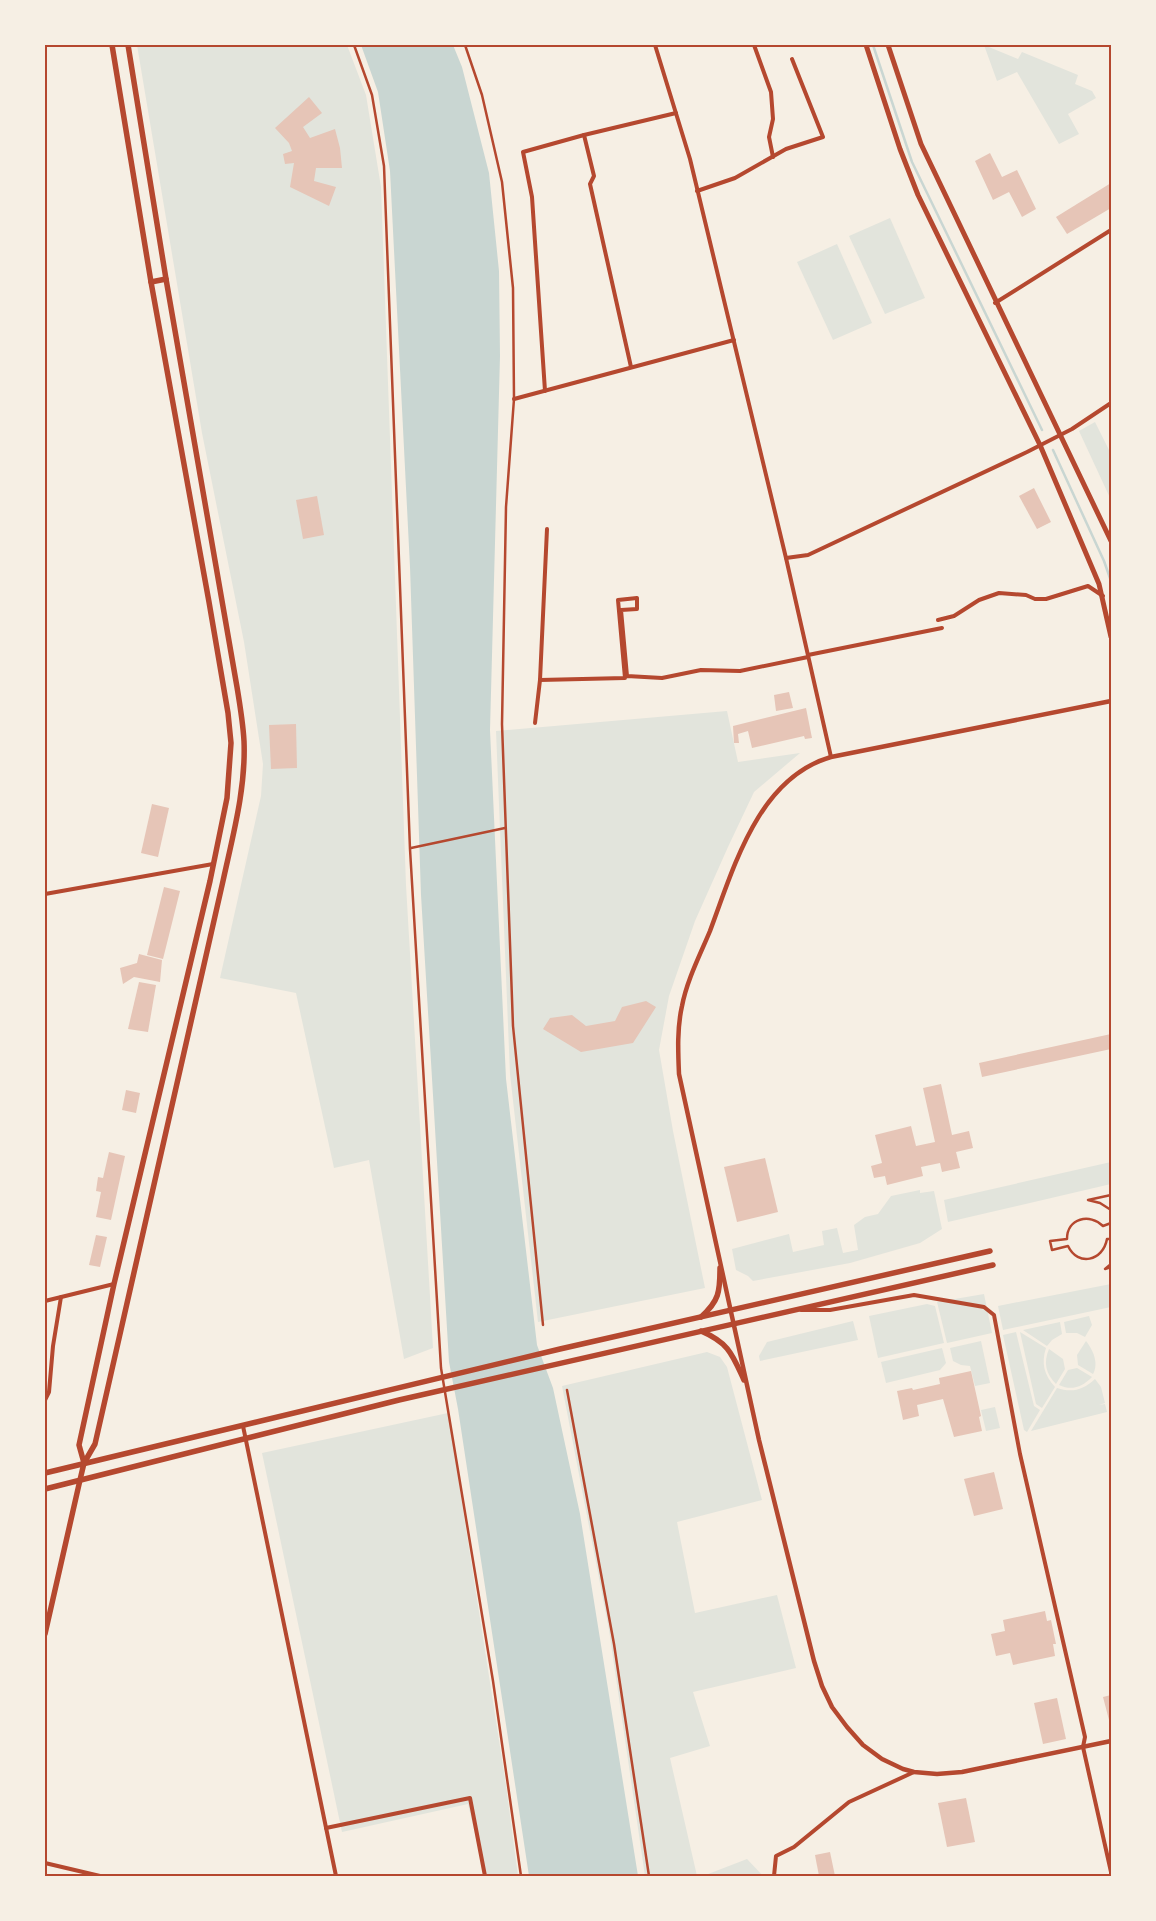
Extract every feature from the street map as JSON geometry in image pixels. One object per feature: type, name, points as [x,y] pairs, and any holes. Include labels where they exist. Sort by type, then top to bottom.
[{"type":"main road","points":[[84,1463],[79,1445],[114,1284],[182,1004],[213,864],[227,798],[230,743],[228,713],[112,45]]},
{"type":"main road","points":[[45,1634],[84,1463],[95,1444],[195,1006],[240,800],[243,770],[244,742],[242,720],[128,45]]},
{"type":"main road","points":[[866,45],[900,149],[918,195],[1040,445],[1099,584],[1111,637]]},
{"type":"main road","points":[[888,45],[921,144],[1111,541]]},
{"type":"main road","points":[[152,282],[166,279]]},
{"type":"main road","points":[[202,562],[214,559]]},
{"type":"main road","points":[[182,1004],[195,1006]]},
{"type":"main road","points":[[45,1473],[560,1349],[990,1251]]},
{"type":"main road","points":[[45,1489],[399,1400],[993,1265]]},
{"type":"main road","points":[[701,1317],[717,1299],[720,1286],[720,1268]]},
{"type":"main road","points":[[702,1330],[725,1344],[744,1380]]},
{"type":"street","points":[[354,45],[372,95],[384,166],[410,849],[441,1368],[494,1686],[521,1876]]},
{"type":"street","points":[[465,45],[482,95],[502,182],[513,288],[514,399],[505,538],[502,724],[505,828],[513,1026],[543,1325]]},
{"type":"street","points":[[655,45],[676,113],[734,340],[831,757]]},
{"type":"street","points":[[754,45],[771,92],[773,119],[769,137],[773,156]]},
{"type":"street","points":[[697,192],[735,178],[786,149],[823,137],[792,58]]},
{"type":"street","points":[[545,391],[532,198],[523,152],[676,113]]},
{"type":"street","points":[[584,135],[594,176],[590,184],[631,367]]},
{"type":"street","points":[[995,302],[1111,230]]},
{"type":"street","points":[[514,399],[734,340]]},
{"type":"street","points":[[786,558],[808,555],[1040,445],[1095,415],[1111,403]]},
{"type":"street","points":[[535,723],[540,680],[547,529]]},
{"type":"street","points":[[938,620],[954,616],[979,600],[999,592],[1026,595],[1035,599],[1046,599],[1088,586],[1102,596]]},
{"type":"street","points":[[540,680],[625,678],[618,600],[637,598],[637,609],[621,610],[627,676],[662,678],[701,670],[740,671],[942,628]]},
{"type":"street","points":[[1111,701],[831,757],[814,762],[796,775],[774,795],[758,817],[729,880],[682,1004],[679,1027],[679,1074],[744,1380],[802,1616],[822,1686],[832,1706],[863,1745],[882,1759],[914,1772],[937,1774],[962,1772],[1111,1741]]},
{"type":"street","points":[[410,849],[505,828]]},
{"type":"street","points":[[45,894],[213,864]]},
{"type":"street","points":[[1111,1196],[1088,1200],[1100,1203],[1111,1210]]},
{"type":"street","points":[[1111,1223],[1104,1226],[1092,1218],[1079,1219],[1069,1229],[1067,1239],[1050,1241],[1052,1250],[1068,1246],[1073,1254],[1085,1259],[1098,1256],[1103,1251],[1107,1239],[1111,1239]]},
{"type":"street","points":[[45,1301],[114,1284]]},
{"type":"street","points":[[789,1311],[830,1310],[914,1296],[984,1307],[994,1315],[1020,1454],[1085,1736],[1083,1746],[1111,1872]]},
{"type":"street","points":[[45,1400],[49,1392],[52,1346],[61,1297]]},
{"type":"street","points":[[567,1390],[614,1644],[648,1876]]},
{"type":"street","points":[[243,1426],[336,1876]]},
{"type":"street","points":[[774,1876],[776,1856],[794,1847],[849,1802],[914,1772]]},
{"type":"street","points":[[326,1828],[470,1798],[485,1876]]},
{"type":"street","points":[[45,1864],[100,1876]]},
{"type":"shaded area","points":[[137,45],[347,45],[366,95],[381,187],[406,885],[433,1348],[404,1359],[369,1160],[334,1168],[296,993],[220,978],[261,796],[263,764],[244,642],[202,433]]},
{"type":"shaded area","points":[[361,45],[453,45],[462,67],[489,173],[499,271],[500,356],[490,730],[506,1079],[537,1345],[553,1388],[580,1514],[638,1876],[529,1876],[458,1409],[449,1362],[421,895],[410,567],[390,171],[378,92]]},
{"type":"shaded area","points":[[984,45],[1018,59],[1022,52],[1078,75],[1075,84],[1092,91],[1096,98],[1068,114],[1079,134],[1059,144],[1017,72],[997,81]]},
{"type":"shaded area","points":[[890,218],[925,298],[885,314],[849,236]]},
{"type":"shaded area","points":[[837,244],[872,323],[833,340],[797,262]]},
{"type":"shaded area","points":[[1095,422],[1111,454],[1111,500],[1079,431]]},
{"type":"shaded area","points":[[727,711],[738,762],[800,753],[754,792],[695,921],[669,996],[659,1050],[673,1131],[705,1288],[538,1322],[510,1074],[496,731]]},
{"type":"shaded area","points":[[1111,1162],[1111,1184],[948,1222],[944,1200]]},
{"type":"shaded area","points":[[920,1190],[920,1193],[934,1191],[942,1229],[920,1243],[850,1263],[753,1281],[736,1270],[732,1249],[789,1234],[793,1252],[824,1245],[822,1231],[837,1228],[843,1253],[858,1250],[854,1225],[865,1217],[878,1214],[891,1196]]},
{"type":"shaded area","points":[[1111,1284],[1111,1307],[1003,1330],[998,1306]]},
{"type":"shaded area","points":[[984,1294],[992,1333],[947,1343],[937,1302]]},
{"type":"shaded area","points":[[927,1304],[935,1306],[944,1343],[878,1358],[869,1316]]},
{"type":"shaded area","points":[[1089,1316],[1092,1325],[1085,1337],[1077,1333],[1066,1333],[1064,1322]]},
{"type":"shaded area","points":[[853,1321],[858,1340],[760,1361],[759,1356],[767,1342]]},
{"type":"shaded area","points":[[1060,1322],[1062,1334],[1052,1340],[1047,1346],[1023,1330]]},
{"type":"shaded area","points":[[1016,1332],[1034,1406],[1040,1410],[1027,1432],[1024,1430],[1003,1335]]},
{"type":"shaded area","points":[[1020,1332],[1046,1348],[1044,1369],[1055,1387],[1042,1408],[1036,1404]]},
{"type":"shaded area","points":[[981,1341],[990,1383],[975,1386],[970,1366],[961,1365],[953,1361],[950,1348]]},
{"type":"shaded area","points":[[1086,1341],[1094,1357],[1095,1370],[1093,1374],[1078,1365],[1077,1355]]},
{"type":"shaded area","points":[[942,1348],[946,1363],[940,1370],[886,1383],[881,1362]]},
{"type":"shaded area","points":[[1049,1349],[1063,1359],[1065,1369],[1056,1384],[1046,1368]]},
{"type":"shaded area","points":[[707,1352],[720,1357],[727,1367],[762,1500],[677,1522],[695,1613],[777,1595],[796,1668],[693,1692],[710,1746],[670,1758],[697,1876],[645,1876],[609,1630],[562,1386]]},
{"type":"shaded area","points":[[1077,1368],[1092,1377],[1073,1388],[1059,1385],[1068,1370]]},
{"type":"shaded area","points":[[1095,1379],[1101,1387],[1105,1403],[1099,1405],[1105,1404],[1107,1412],[1031,1431],[1057,1388],[1077,1390]]},
{"type":"shaded area","points":[[995,1407],[1000,1428],[986,1431],[981,1410]]},
{"type":"shaded area","points":[[448,1413],[506,1785],[518,1876],[485,1876],[468,1804],[342,1832],[262,1453]]},
{"type":"shaded area","points":[[747,1859],[763,1876],[703,1876]]},
{"type":"building","points":[[309,97],[322,113],[303,127],[310,138],[335,129],[340,148],[342,168],[316,168],[314,181],[336,187],[329,206],[290,187],[294,163],[285,164],[283,154],[292,151],[289,143],[275,128]]},
{"type":"building","points":[[990,153],[1002,177],[1017,170],[1036,209],[1022,217],[1009,192],[993,200],[975,161]]},
{"type":"building","points":[[1111,183],[1111,208],[1067,234],[1056,217]]},
{"type":"building","points":[[1034,488],[1051,522],[1037,529],[1019,496]]},
{"type":"building","points":[[317,496],[324,535],[303,539],[296,500]]},
{"type":"building","points":[[789,692],[793,708],[776,711],[774,695]]},
{"type":"building","points":[[806,708],[812,738],[805,739],[804,736],[752,748],[748,731],[738,734],[739,743],[734,743],[733,726]]},
{"type":"building","points":[[296,724],[297,768],[271,769],[269,725]]},
{"type":"building","points":[[152,804],[169,808],[158,857],[141,853]]},
{"type":"building","points":[[164,887],[180,891],[163,959],[147,955]]},
{"type":"building","points":[[139,954],[162,960],[160,982],[134,977],[123,984],[120,968],[137,963]]},
{"type":"building","points":[[139,982],[156,985],[148,1032],[128,1029]]},
{"type":"building","points":[[646,1001],[656,1007],[633,1043],[581,1052],[543,1029],[550,1018],[572,1015],[586,1026],[615,1021],[622,1007]]},
{"type":"building","points":[[1111,1034],[1111,1049],[982,1077],[979,1063]]},
{"type":"building","points":[[941,1084],[952,1135],[969,1131],[973,1148],[956,1152],[960,1168],[942,1172],[940,1163],[921,1167],[923,1176],[887,1185],[885,1176],[874,1178],[871,1166],[882,1163],[875,1135],[911,1126],[916,1146],[935,1142],[923,1088]]},
{"type":"building","points":[[126,1090],[140,1093],[136,1113],[122,1110]]},
{"type":"building","points":[[109,1152],[125,1156],[111,1220],[96,1217],[101,1192],[96,1191],[98,1177],[103,1178]]},
{"type":"building","points":[[765,1158],[778,1212],[737,1222],[724,1167]]},
{"type":"building","points":[[96,1235],[107,1237],[100,1267],[89,1265]]},
{"type":"building","points":[[971,1371],[981,1416],[979,1417],[982,1431],[954,1437],[943,1399],[917,1405],[919,1416],[903,1420],[897,1391],[912,1388],[913,1390],[940,1384],[939,1378]]},
{"type":"building","points":[[994,1472],[1003,1509],[974,1516],[964,1479]]},
{"type":"building","points":[[1045,1611],[1047,1621],[1051,1620],[1056,1644],[1053,1644],[1055,1656],[1013,1665],[1010,1653],[996,1656],[991,1634],[1005,1631],[1003,1620]]},
{"type":"building","points":[[1111,1695],[1111,1720],[1109,1720],[1103,1697]]},
{"type":"building","points":[[1057,1698],[1066,1739],[1043,1744],[1034,1703]]},
{"type":"building","points":[[966,1798],[975,1842],[947,1847],[938,1803]]},
{"type":"building","points":[[830,1852],[835,1876],[819,1876],[815,1855]]},
{"type":"waterway","points":[[873,45],[912,162],[1042,430]]},
{"type":"waterway","points":[[1053,450],[1104,561],[1111,581]]}]
